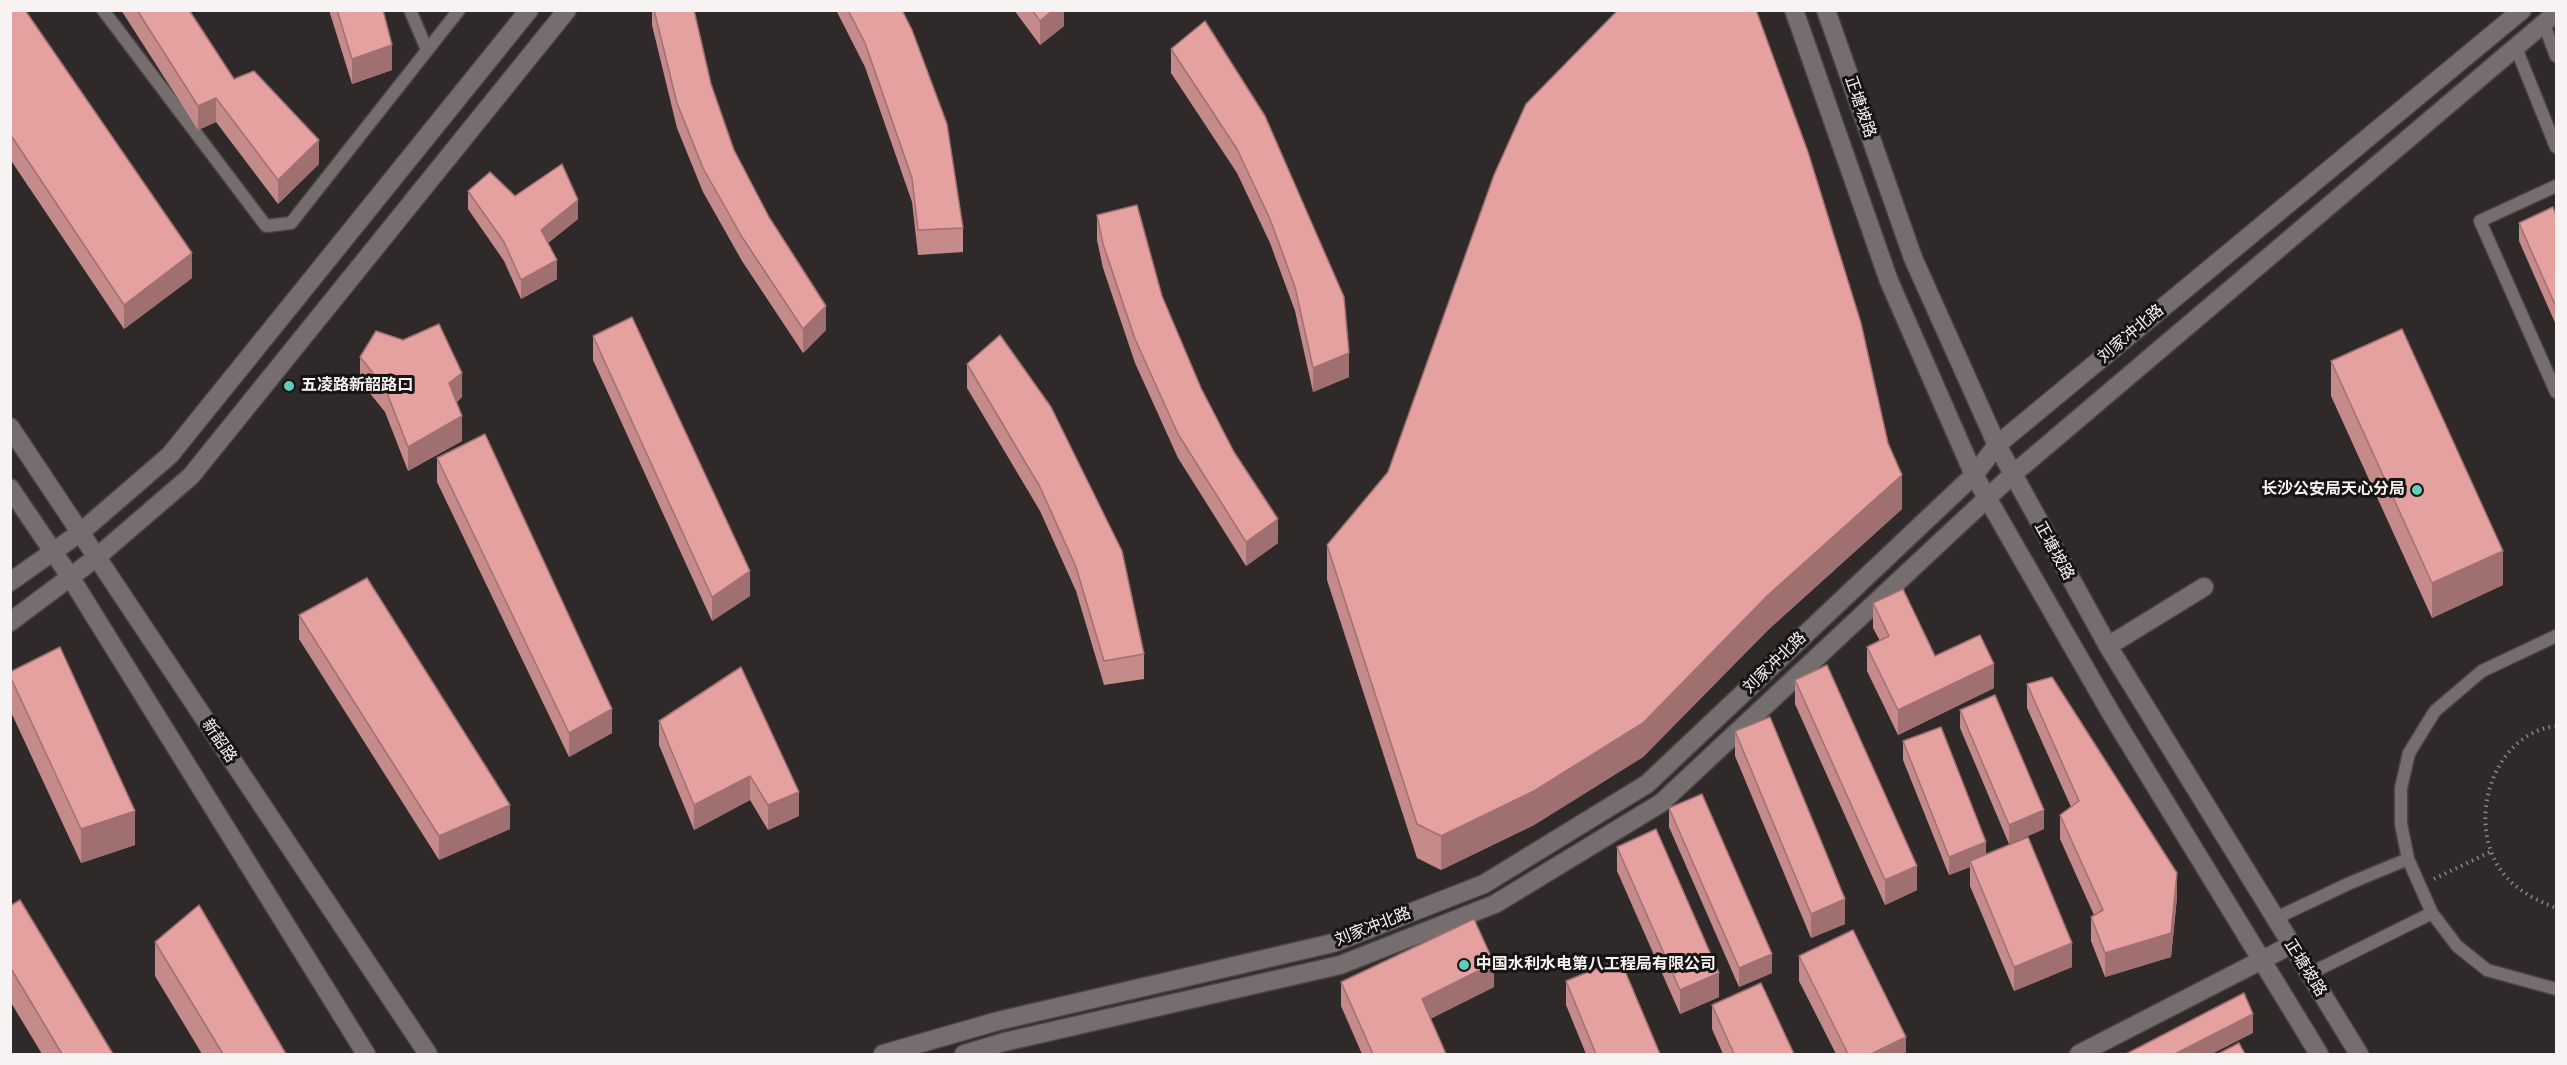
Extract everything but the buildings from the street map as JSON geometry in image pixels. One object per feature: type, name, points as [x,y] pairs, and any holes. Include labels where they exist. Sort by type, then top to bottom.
[{"type":"main road","points":[[10,582],[81,532],[170,455],[529,10]]},
{"type":"main road","points":[[10,622],[97,557],[191,476],[567,10]]},
{"type":"main road","name":"正塘坡路","points":[[1794,10],[1889,281],[1974,475],[2112,715],[2319,1054]]},
{"type":"main road","name":"正塘坡路","points":[[1826,10],[1913,258],[1996,445],[2108,646],[2359,1054]]},
{"type":"main road","name":"刘家冲北路","points":[[883,1054],[998,1021],[1333,943],[1484,884],[1647,784],[1974,475],[1996,445],[2522,10]]},
{"type":"main road","name":"刘家冲北路","points":[[964,1054],[1004,1042],[1340,965],[1495,904],[1661,803],[2012,475],[2550,19]]},
{"type":"main road","name":"新韶路","points":[[10,427],[428,1054]]},
{"type":"main road","points":[[10,488],[70,577],[366,1054]]},
{"type":"main road","points":[[2108,646],[2204,587]]},
{"type":"main road","points":[[2079,1054],[2291,945]]},
{"type":"lane","points":[[103,10],[266,226],[291,223],[459,10]]},
{"type":"lane","points":[[410,10],[427,50]]},
{"type":"lane","points":[[2550,19],[2556,56]]},
{"type":"lane","points":[[2516,48],[2556,147]]},
{"type":"lane","points":[[2556,186],[2480,221],[2556,392]]},
{"type":"lane","points":[[2556,636],[2482,671],[2435,711],[2409,753],[2401,788],[2401,824],[2408,859],[2432,913],[2457,946],[2487,970],[2556,989]]},
{"type":"lane","points":[[2274,919],[2408,859]]},
{"type":"lane","points":[[2309,974],[2432,913]]},
{"type":"path","points":[[2556,726],[2526,739],[2504,759],[2490,785],[2484,814],[2492,851],[2503,873],[2526,895],[2556,909]]},
{"type":"path","points":[[2420,886],[2492,851]]},
{"type":"place","name":"五凌路新韶路口","points":[[289,386]]},
{"type":"place","name":"长沙公安局天心分局","points":[[2417,490]]},
{"type":"place","name":"中国水利水电第八工程局有限公司","points":[[1464,965]]}]
